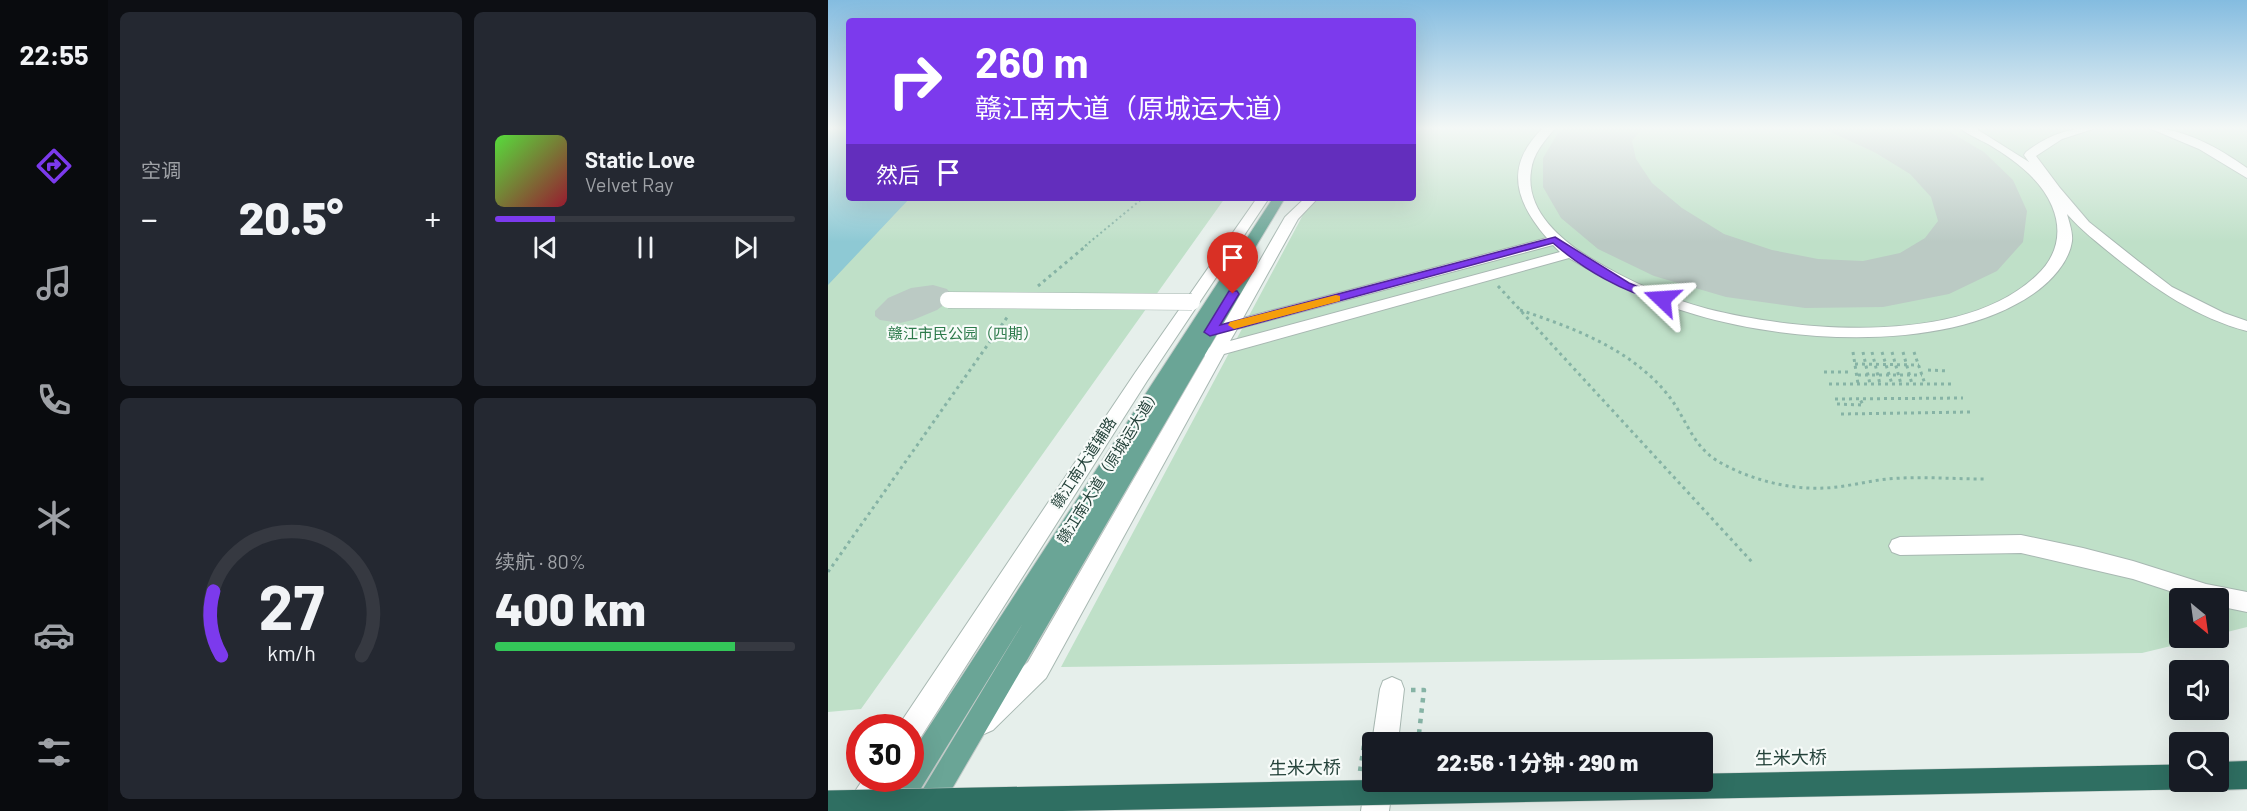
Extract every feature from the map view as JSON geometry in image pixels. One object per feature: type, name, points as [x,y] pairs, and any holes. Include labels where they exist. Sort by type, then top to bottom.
[{"type":"highway","points":[[2229,776],[2247,775]]},
{"type":"highway","name":"生米大桥","points":[[828,803],[2169,777]]},
{"type":"main road","name":"赣江南大道（原城运大道）","points":[[892,811],[1277,201]]},
{"type":"main road","name":"赣江南大道（原城运大道）","points":[[924,811],[1195,356],[1213,341],[1291,207]]},
{"type":"street","points":[[1525,166],[1523,184],[1532,211],[1555,240],[1571,253],[1625,285],[1698,312],[1783,328],[1870,333],[1950,323],[2011,302],[2050,273],[2065,240],[2059,206],[2035,173],[2026,166]]},
{"type":"street","points":[[2038,166],[2084,225],[2167,290],[2218,316],[2247,326]]},
{"type":"street","name":"赣江南大道辅路","points":[[921,714],[1140,377],[1261,201]]},
{"type":"street","points":[[968,736],[1037,670],[1213,341],[1230,326],[1291,207],[1305,201]]},
{"type":"street","points":[[1230,326],[1555,240]]},
{"type":"street","points":[[1191,337],[1213,341],[1489,276],[1571,253]]},
{"type":"street","points":[[948,300],[1192,302]]},
{"type":"street","points":[[1175,362],[1195,356]]},
{"type":"street","points":[[1900,546],[2021,544],[2083,557],[2133,570],[2206,594],[2247,602]]},
{"type":"street","points":[[1386,732],[1392,689]]},
{"type":"street","points":[[858,811],[871,792]]},
{"type":"street","points":[[1375,811],[1378,792]]},
{"type":"path","points":[[1034,289],[1139,201]]},
{"type":"path","points":[[1489,276],[1752,562]]},
{"type":"path","points":[[1520,310],[1591,336],[1616,350],[1656,382],[1676,405],[1688,430],[1715,460],[1755,477],[1804,488],[1890,479],[1984,479]]},
{"type":"path","points":[[828,572],[1010,314]]},
{"type":"path","points":[[1853,352],[1858,384]]},
{"type":"path","points":[[1863,352],[1870,384]]},
{"type":"path","points":[[1872,352],[1880,384]]},
{"type":"path","points":[[1882,352],[1892,384]]},
{"type":"path","points":[[1892,352],[1901,384]]},
{"type":"path","points":[[1903,352],[1912,384]]},
{"type":"path","points":[[1914,352],[1925,384]]},
{"type":"path","points":[[1855,364],[1918,364]]},
{"type":"path","points":[[1928,370],[1948,371]]},
{"type":"path","points":[[1824,372],[1849,372]]},
{"type":"path","points":[[1858,375],[1922,375]]},
{"type":"path","points":[[1829,384],[1955,384]]},
{"type":"path","points":[[1835,399],[1963,398]]},
{"type":"path","points":[[1837,405],[1863,405],[1860,399]]},
{"type":"path","points":[[1841,414],[1971,412]]},
{"type":"green space","points":[[1416,166],[2247,166],[2247,627],[2229,632],[2229,588],[2169,588],[2169,646],[2142,653],[1061,667],[1310,201],[1416,201]]},
{"type":"green space","name":"赣江市民公园（四期）","points":[[860,201],[1223,201],[861,709],[828,712],[828,223]]},
{"type":"water","points":[[828,166],[846,166],[846,201],[907,201],[828,285]]},
{"type":"building","points":[[1543,166],[1641,166],[1652,183],[1682,208],[1724,234],[1772,250],[1818,259],[1863,261],[1900,253],[1925,238],[1938,221],[1931,197],[1910,174],[1897,166],[1998,166],[2013,180],[2027,211],[2023,242],[1997,271],[1949,294],[1883,307],[1805,308],[1726,297],[1654,276],[1598,249],[1561,218],[1543,187]]},
{"type":"building","points":[[933,285],[947,289],[950,293],[945,304],[937,310],[900,323],[880,320],[875,316],[875,311],[888,298],[911,288]]},
{"type":"slow traffic","points":[[1234,325],[1336,298]]},
{"type":"route","points":[[1233,294],[1210,332],[1555,240],[1571,253],[1625,285],[1662,299]]}]
